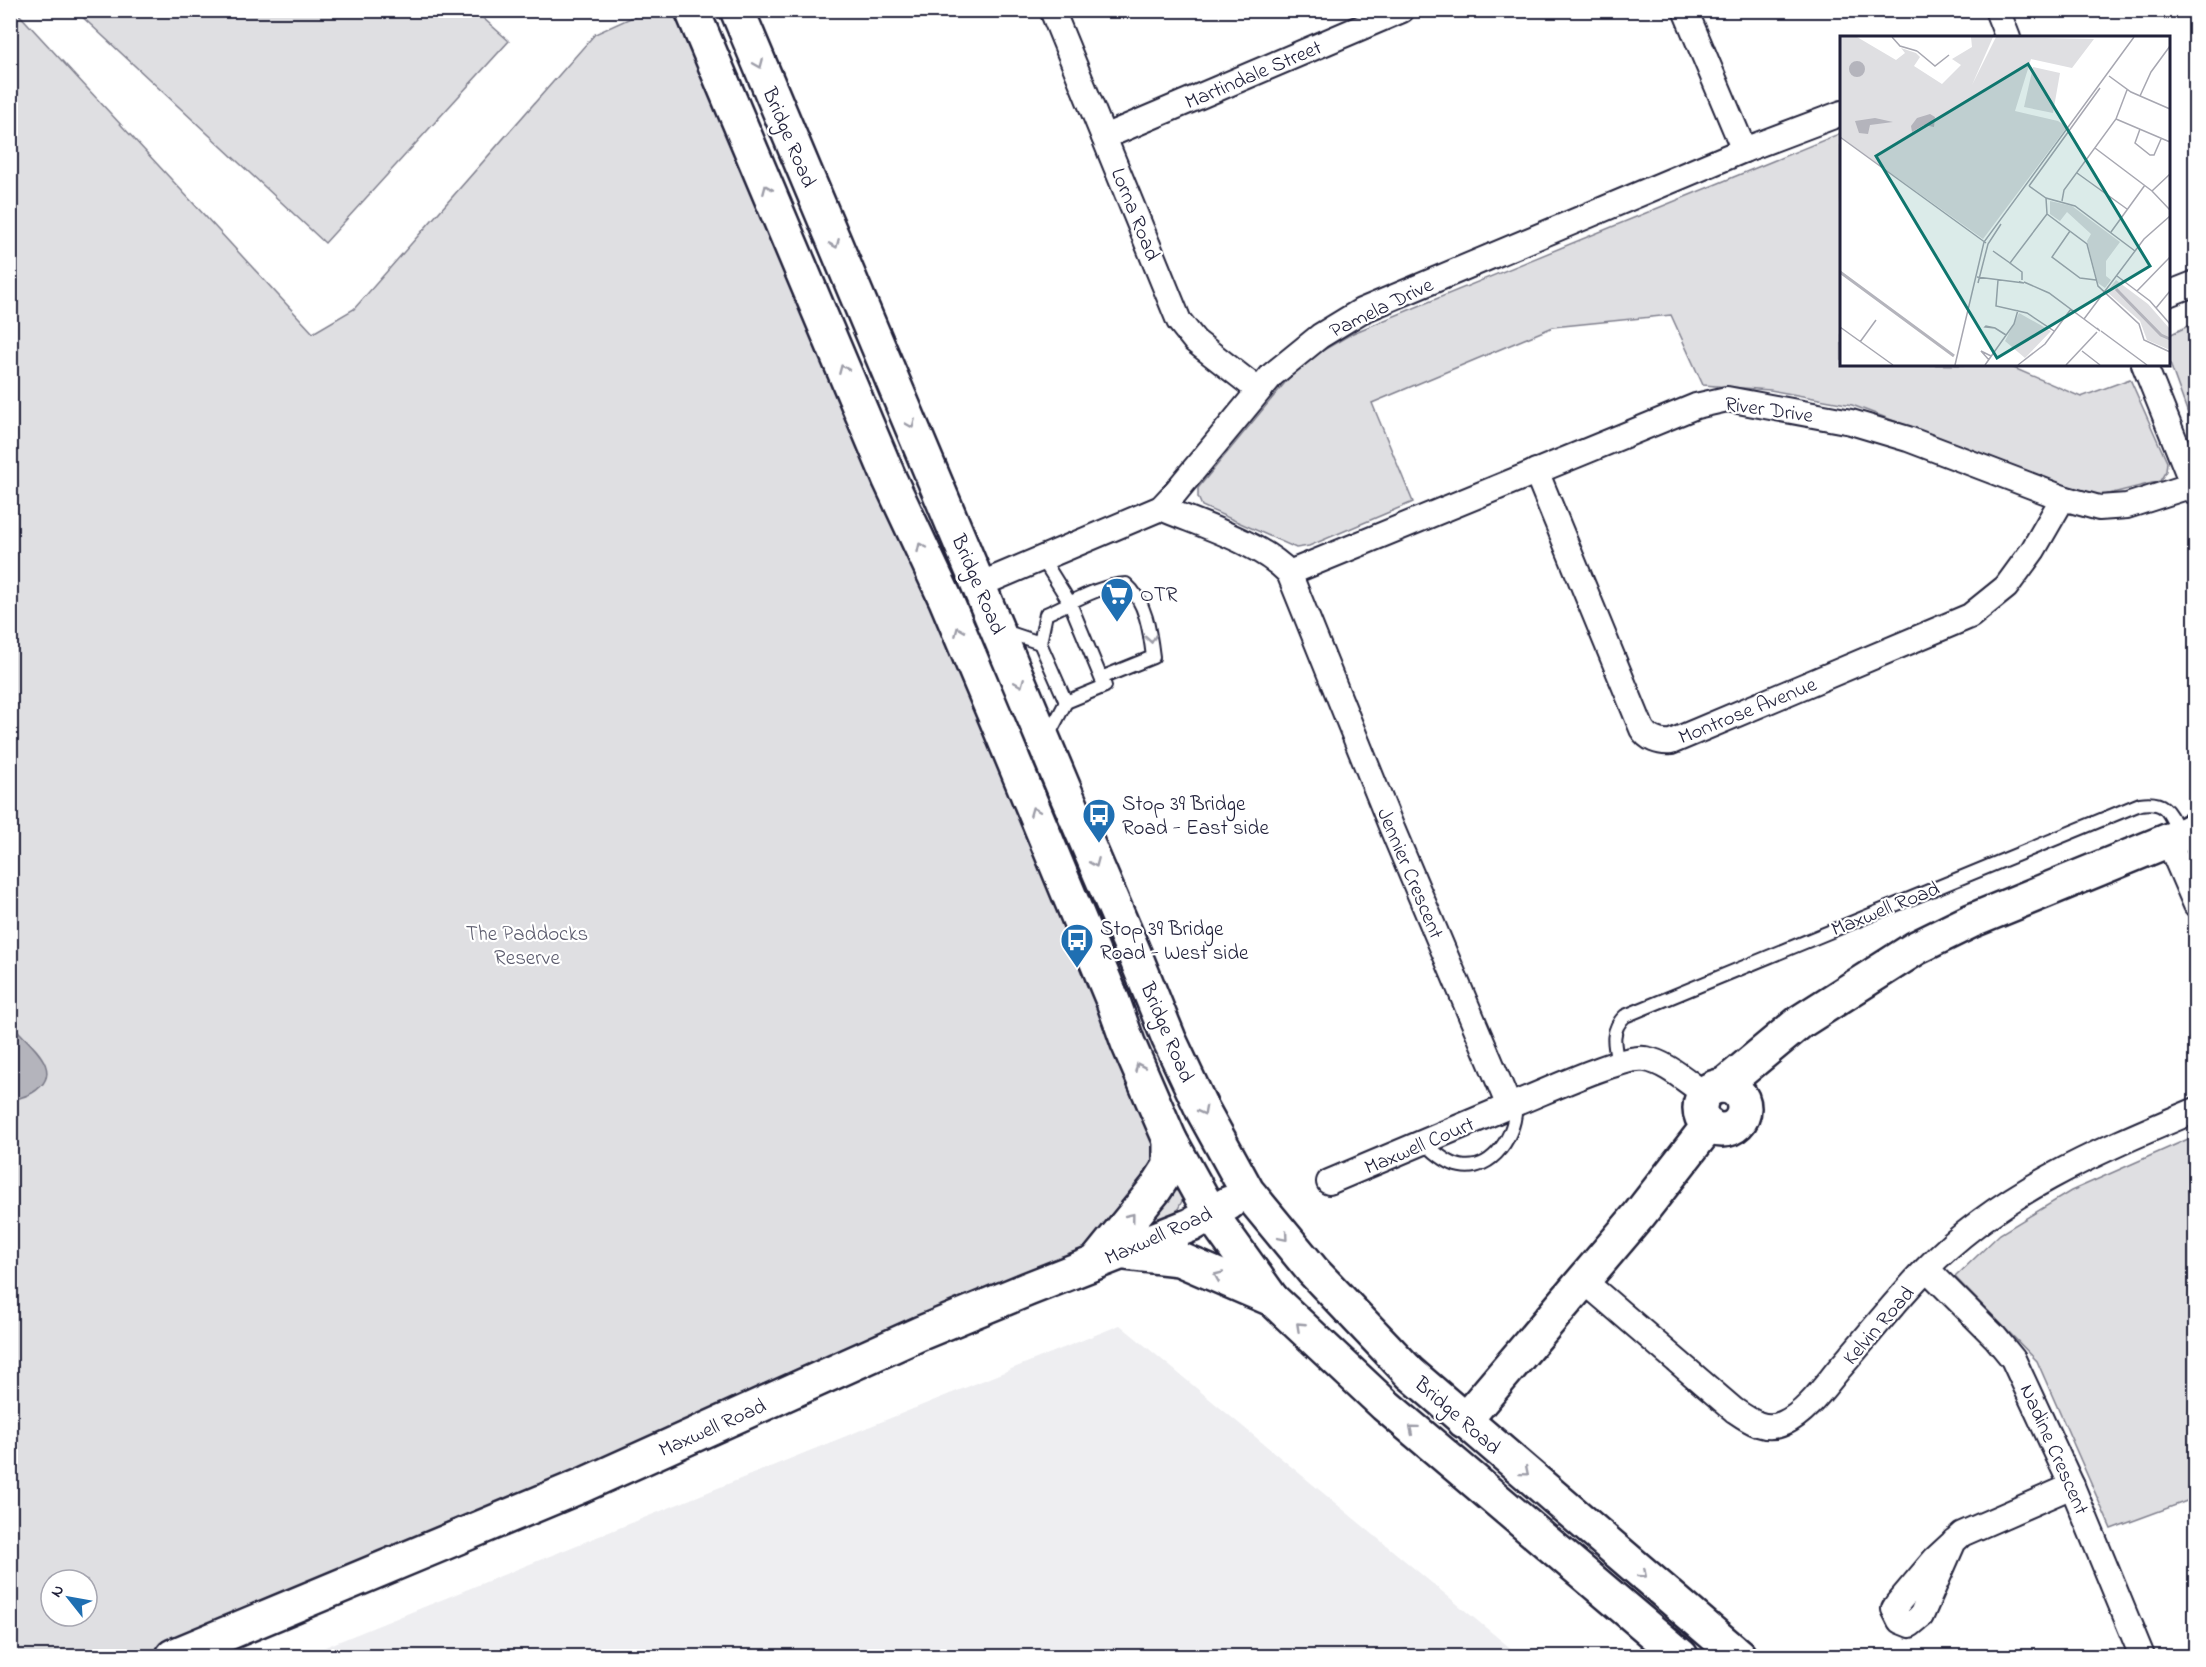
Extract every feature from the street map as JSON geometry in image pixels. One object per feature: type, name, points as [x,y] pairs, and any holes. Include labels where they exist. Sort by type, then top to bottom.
[{"type":"main road","name":"Bridge Road","points":[[692,10],[890,480],[946,600],[1170,1140],[1211,1214],[1272,1299],[1385,1405],[1681,1656]]},
{"type":"main road","name":"Bridge Road","points":[[737,10],[1169,1039],[1202,1109],[1247,1191],[1313,1271],[1410,1374],[1739,1656]]},
{"type":"main road","points":[[946,600],[979,585]]},
{"type":"main road","points":[[1458,1466],[1464,1421],[1676,1170],[1720,1101],[1800,1022],[1906,954],[1971,921],[2181,835]]},
{"type":"main road","points":[[1108,1258],[1170,1166],[1170,1140]]},
{"type":"main road","name":"Maxwell Road","points":[[173,1656],[583,1485],[921,1333],[1191,1225],[1247,1191]]},
{"type":"main road","points":[[1108,1258],[1179,1259],[1272,1299]]},
{"type":"street","name":"Lorna Road","points":[[1052,10],[1179,321],[1195,341],[1258,390]]},
{"type":"street","name":"Martindale Street","points":[[1104,137],[1402,10]]},
{"type":"street","points":[[1685,10],[1744,150]]},
{"type":"street","points":[[1997,10],[2007,36]]},
{"type":"street","name":"Pamela Drive","points":[[979,585],[1161,508],[1258,390],[1287,362],[1320,336],[1361,311],[1744,150],[1840,114]]},
{"type":"street","points":[[2170,294],[2196,283]]},
{"type":"street","points":[[2145,366],[2194,488]]},
{"type":"street","name":"River Drive","points":[[1289,573],[1696,406],[1727,399],[1841,420],[1881,430],[2063,498],[2099,508],[2113,508],[2194,488]]},
{"type":"street","name":"Montrose Avenue","points":[[1536,471],[1642,729],[1649,737],[1666,742],[1671,742],[1970,616],[1996,597],[2010,582],[2033,550],[2063,498]]},
{"type":"street","points":[[1161,508],[1272,558],[1289,573]]},
{"type":"street","name":"Jennier Crescent","points":[[1289,573],[1391,826],[1512,1105]]},
{"type":"street","points":[[2181,835],[2196,905]]},
{"type":"street","points":[[1512,1105],[1618,1063],[1639,1058],[1653,1061],[1720,1101]]},
{"type":"street","name":"Maxwell Court","points":[[1329,1182],[1512,1105]]},
{"type":"street","name":"Kelvin Road","points":[[1584,1281],[1734,1410],[1755,1424],[1769,1427],[1783,1424],[1800,1413],[1927,1269],[1990,1215],[2034,1186],[2084,1158],[2196,1110]]},
{"type":"street","name":"Nadine Crescent","points":[[1927,1269],[1995,1336],[2013,1359],[2072,1486],[2142,1656]]},
{"type":"street","points":[[1954,1541],[1970,1529],[2072,1486]]},
{"type":"lane","points":[[1042,558],[1070,603],[1105,686],[1066,702],[1045,743]]},
{"type":"lane","points":[[1066,702],[1040,643],[1046,614],[1114,584],[1126,584],[1136,592],[1150,632],[1153,657],[1101,678]]},
{"type":"lane","points":[[997,629],[1040,643]]},
{"type":"lane","name":"Maxwell Road","points":[[1618,1063],[1613,1035],[1619,1022],[1625,1016],[2140,804],[2159,804],[2168,810],[2181,835]]},
{"type":"lane","points":[[1425,1143],[1435,1153],[1460,1166],[1477,1165],[1491,1157],[1507,1138],[1514,1122],[1512,1105]]},
{"type":"shaded area","points":[[11,1023],[41,1056],[47,1075],[43,1084],[32,1093],[11,1102]]},
{"type":"shaded area","points":[[1120,1325],[1520,1656],[303,1656]]},
{"type":"green space","name":"The Paddocks Reserve","points":[[11,11],[16,11],[313,333],[354,309],[595,34],[646,11],[692,11],[1191,1183],[1178,1209],[1158,1232],[169,1656],[11,1656]]},
{"type":"green space","points":[[76,11],[475,11],[509,41],[325,243]]},
{"type":"green space","points":[[1840,133],[1840,366],[2009,366],[2081,397],[2130,379],[2167,462],[2166,471],[2160,481],[2097,497],[1852,405],[1770,390],[1703,385],[1671,315],[1553,327],[1372,403],[1413,502],[1309,546],[1296,548],[1202,506],[1198,497],[1198,488],[1288,379],[1315,355],[1353,333]]},
{"type":"green space","points":[[2195,323],[2195,433],[2170,364],[2170,335]]},
{"type":"green space","points":[[2195,1136],[2195,1498],[2111,1529],[2037,1361],[1955,1277],[2000,1234],[2071,1191]]},
{"type":"place","name":"OTR","points":[[1117,623]]},
{"type":"place","name":"Stop 39 Bridge Road - East side","points":[[1099,844]]},
{"type":"place","name":"Stop 39 Bridge Road - West side","points":[[1077,969]]}]
